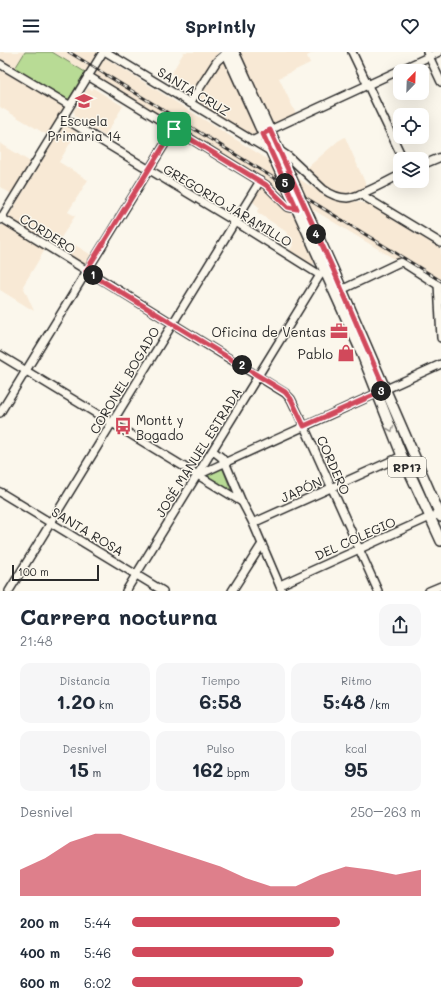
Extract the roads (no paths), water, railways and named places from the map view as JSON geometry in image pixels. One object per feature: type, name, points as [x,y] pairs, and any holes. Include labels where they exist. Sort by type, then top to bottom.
[{"type":"main road","name":"RP17","points":[[228,52],[267,132],[280,151],[309,219],[326,272]]},
{"type":"main road","name":"RP17","points":[[267,132],[270,151],[326,272],[338,292],[380,391],[441,515]]},
{"type":"main road","name":"RP17","points":[[380,391],[402,456],[441,540]]},
{"type":"street","points":[[0,218],[103,52]]},
{"type":"street","name":"SANTA CRUZ","points":[[106,52],[270,151]]},
{"type":"street","points":[[190,103],[217,60],[228,52]]},
{"type":"street","points":[[352,52],[400,152]]},
{"type":"street","points":[[252,141],[267,132],[368,85],[428,54],[439,52]]},
{"type":"street","points":[[428,54],[441,82]]},
{"type":"street","points":[[0,64],[69,105]]},
{"type":"street","points":[[88,76],[260,181],[288,207],[297,209]]},
{"type":"street","name":"GREGORIO JARAMILLO","points":[[62,117],[234,221],[326,272]]},
{"type":"street","points":[[0,413],[174,129]]},
{"type":"street","points":[[280,151],[289,157],[328,193],[341,198],[347,198],[360,194],[393,179]]},
{"type":"street","points":[[429,162],[441,157]]},
{"type":"street","name":"CORONEL BOGADO","points":[[9,591],[234,221],[260,181]]},
{"type":"street","points":[[360,194],[441,243]]},
{"type":"street","name":"CORDERO","points":[[0,218],[259,376],[288,396],[304,426],[378,591]]},
{"type":"street","points":[[338,292],[402,262],[439,286],[441,338]]},
{"type":"street","name":"JOSÉ MANUEL ESTRADA","points":[[126,591],[259,376],[326,272]]},
{"type":"street","points":[[0,355],[242,502]]},
{"type":"street","points":[[198,475],[441,364]]},
{"type":"street","points":[[213,451],[225,462],[281,588]]},
{"type":"street","name":"JAPÓN","points":[[253,523],[402,456]]},
{"type":"street","name":"SANTA ROSA","points":[[0,492],[163,591]]},
{"type":"street","name":"DEL COLEGIO","points":[[281,588],[430,517],[441,515]]},
{"type":"street","points":[[232,591],[262,544]]},
{"type":"street","points":[[429,591],[441,586]]},
{"type":"railway","points":[[69,52],[441,281]]},
{"type":"place","name":"Escuela Primaria 14","points":[[84,101]]},
{"type":"place","name":"Oficina de Ventas","points":[[339,331]]},
{"type":"place","name":"Pablo","points":[[346,353]]},
{"type":"place","name":"Montt y Bogado","points":[[123,426]]}]
